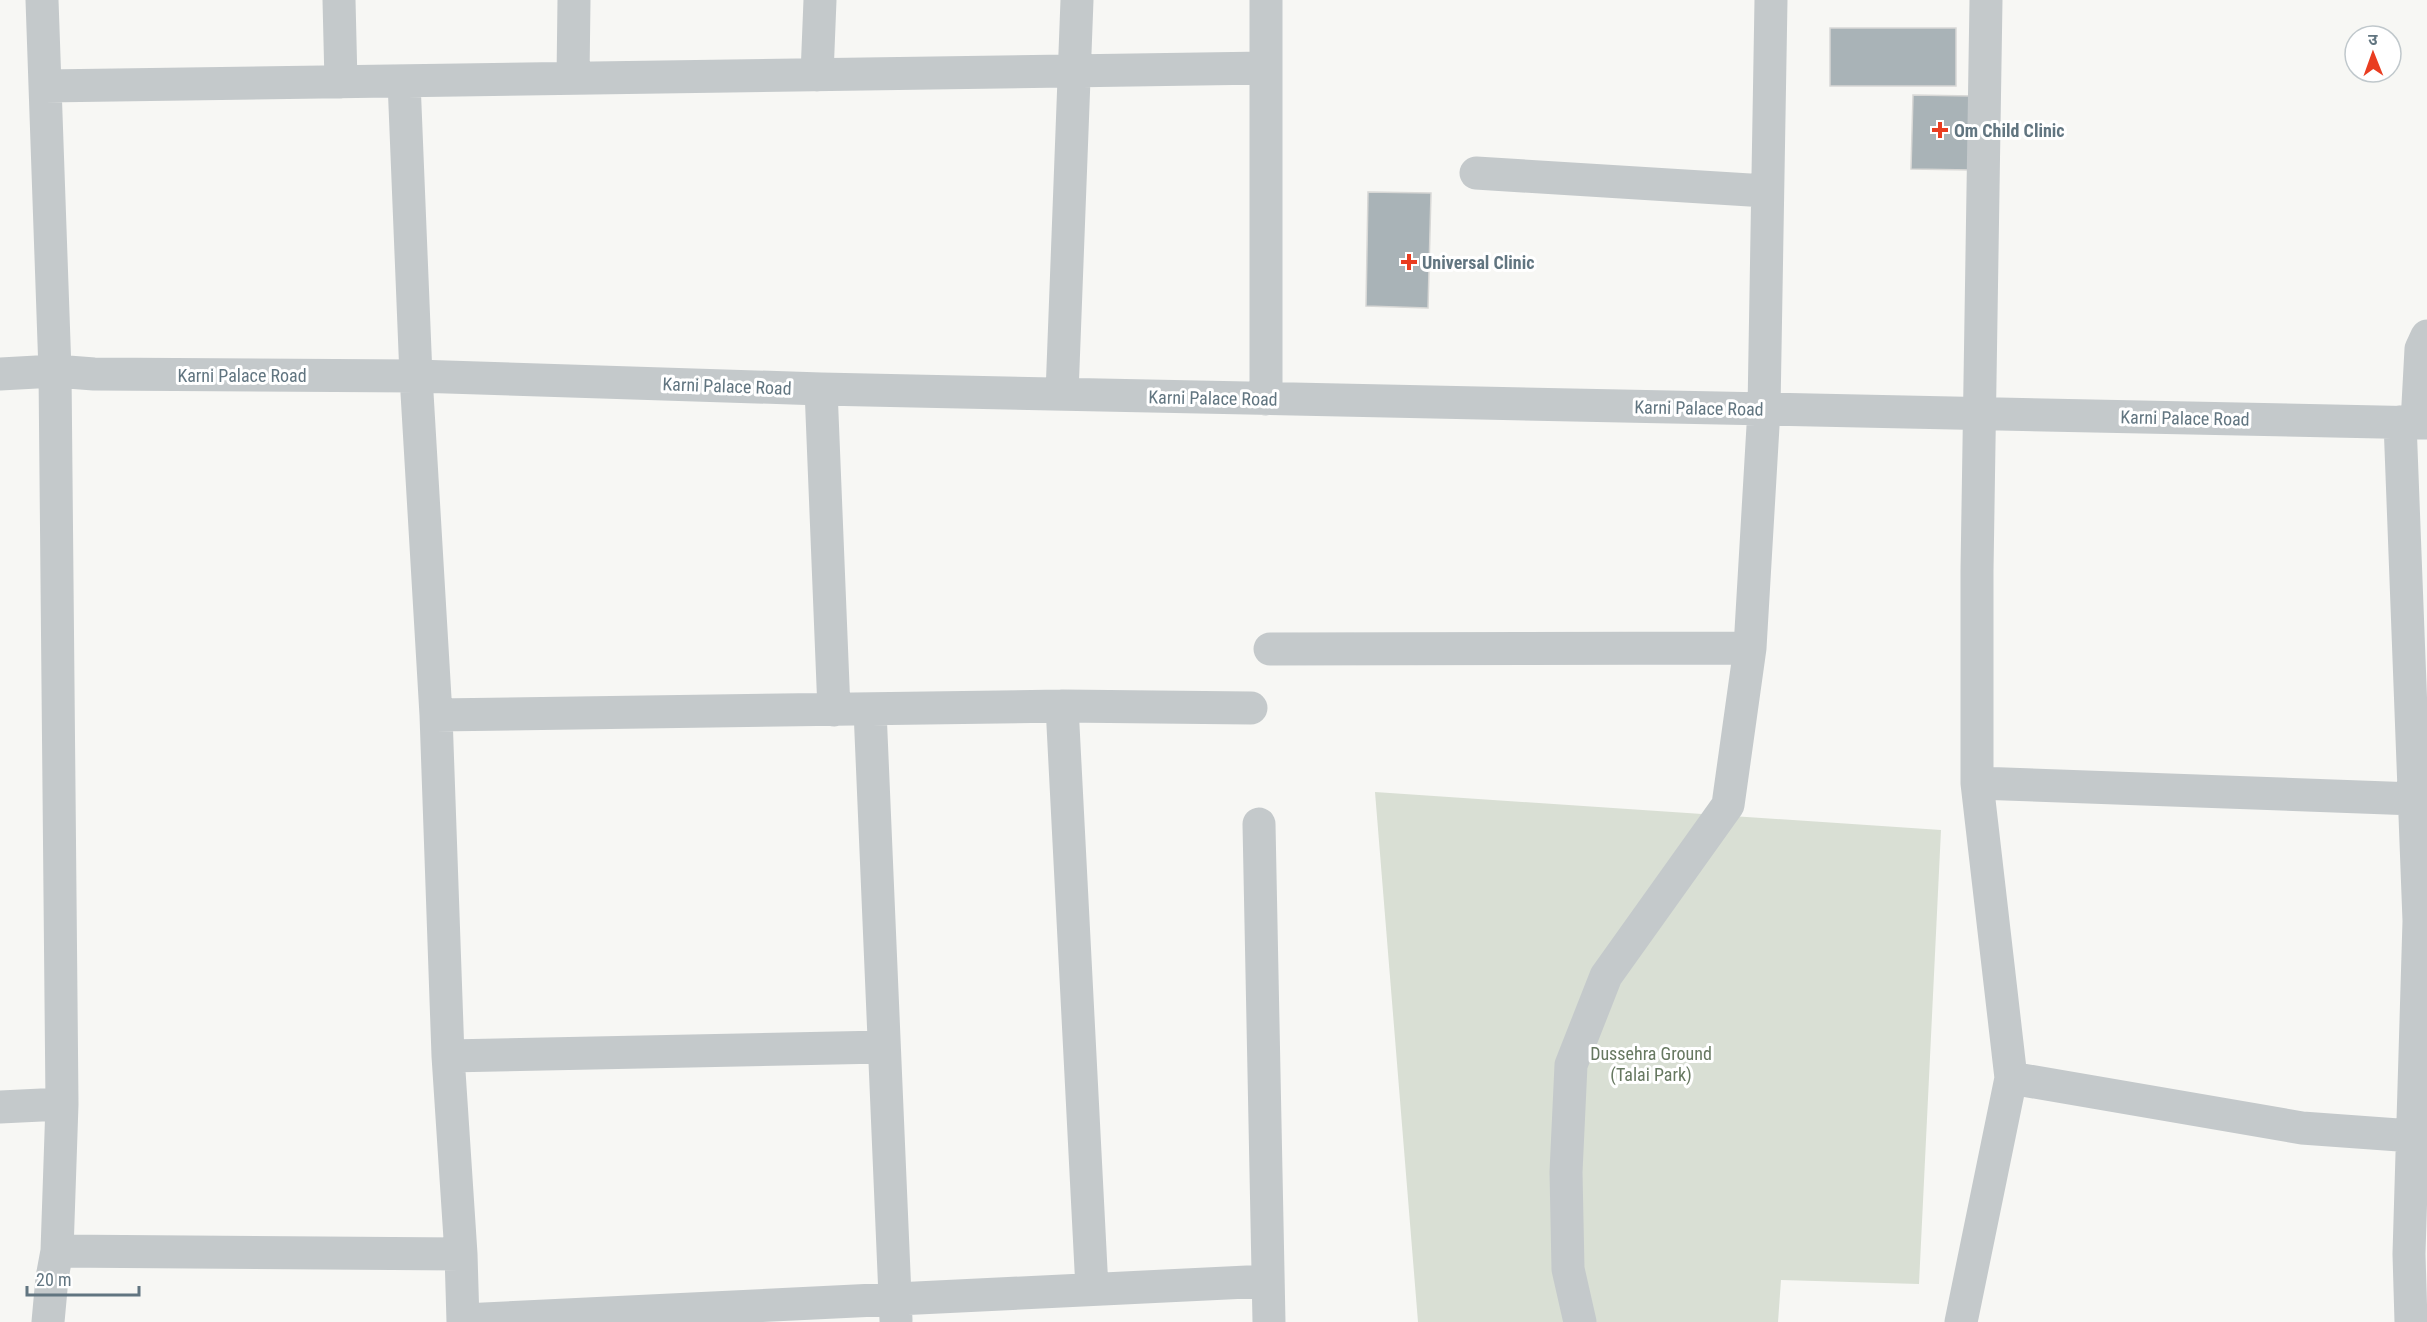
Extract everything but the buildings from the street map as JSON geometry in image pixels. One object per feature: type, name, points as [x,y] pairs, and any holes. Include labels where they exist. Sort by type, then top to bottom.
[{"type":"street","points":[[42,0],[55,371],[62,1104],[57,1251],[48,1322]]},
{"type":"street","points":[[339,0],[341,82]]},
{"type":"street","points":[[573,78],[574,0]]},
{"type":"street","points":[[817,75],[820,0]]},
{"type":"street","points":[[1062,394],[1077,0]]},
{"type":"street","points":[[1266,0],[1266,399]]},
{"type":"street","points":[[1580,1322],[1568,1269],[1566,1172],[1571,1065],[1606,976],[1728,805],[1750,648],[1764,409],[1771,0]]},
{"type":"street","points":[[1961,1322],[2010,1078],[1977,783],[1979,414],[1986,0]]},
{"type":"street","points":[[45,86],[1266,68]]},
{"type":"street","points":[[404,81],[416,376],[436,715],[448,1056],[463,1321],[896,1311],[1092,1289],[1268,1281]]},
{"type":"street","points":[[1476,173],[1766,191]]},
{"type":"street","points":[[2411,1322],[2409,1254],[2420,1137],[2419,921],[2415,800],[2414,422],[2421,349],[2427,336]]},
{"type":"street","name":"Karni Palace Road","points":[[0,374],[55,371],[94,374],[416,376],[821,389],[2414,422]]},
{"type":"street","points":[[821,389],[834,710]]},
{"type":"street","points":[[1270,649],[1750,648]]},
{"type":"street","points":[[436,715],[1062,706],[1251,708]]},
{"type":"street","points":[[1062,706],[1092,1289]]},
{"type":"street","points":[[870,710],[896,1311]]},
{"type":"street","points":[[1977,783],[2415,800]]},
{"type":"street","points":[[1259,824],[1269,1322]]},
{"type":"street","points":[[448,1056],[884,1047]]},
{"type":"street","points":[[2010,1078],[2302,1128],[2420,1137]]},
{"type":"street","points":[[0,1107],[62,1104]]},
{"type":"street","points":[[57,1251],[461,1254]]},
{"type":"green space","name":"Dussehra Ground (Talai Park)","points":[[1375,792],[1941,830],[1919,1284],[1781,1280],[1778,1322],[1418,1322]]},
{"type":"place","name":"Om Child Clinic","points":[[1940,130]]},
{"type":"place","name":"Universal Clinic","points":[[1409,262]]}]
